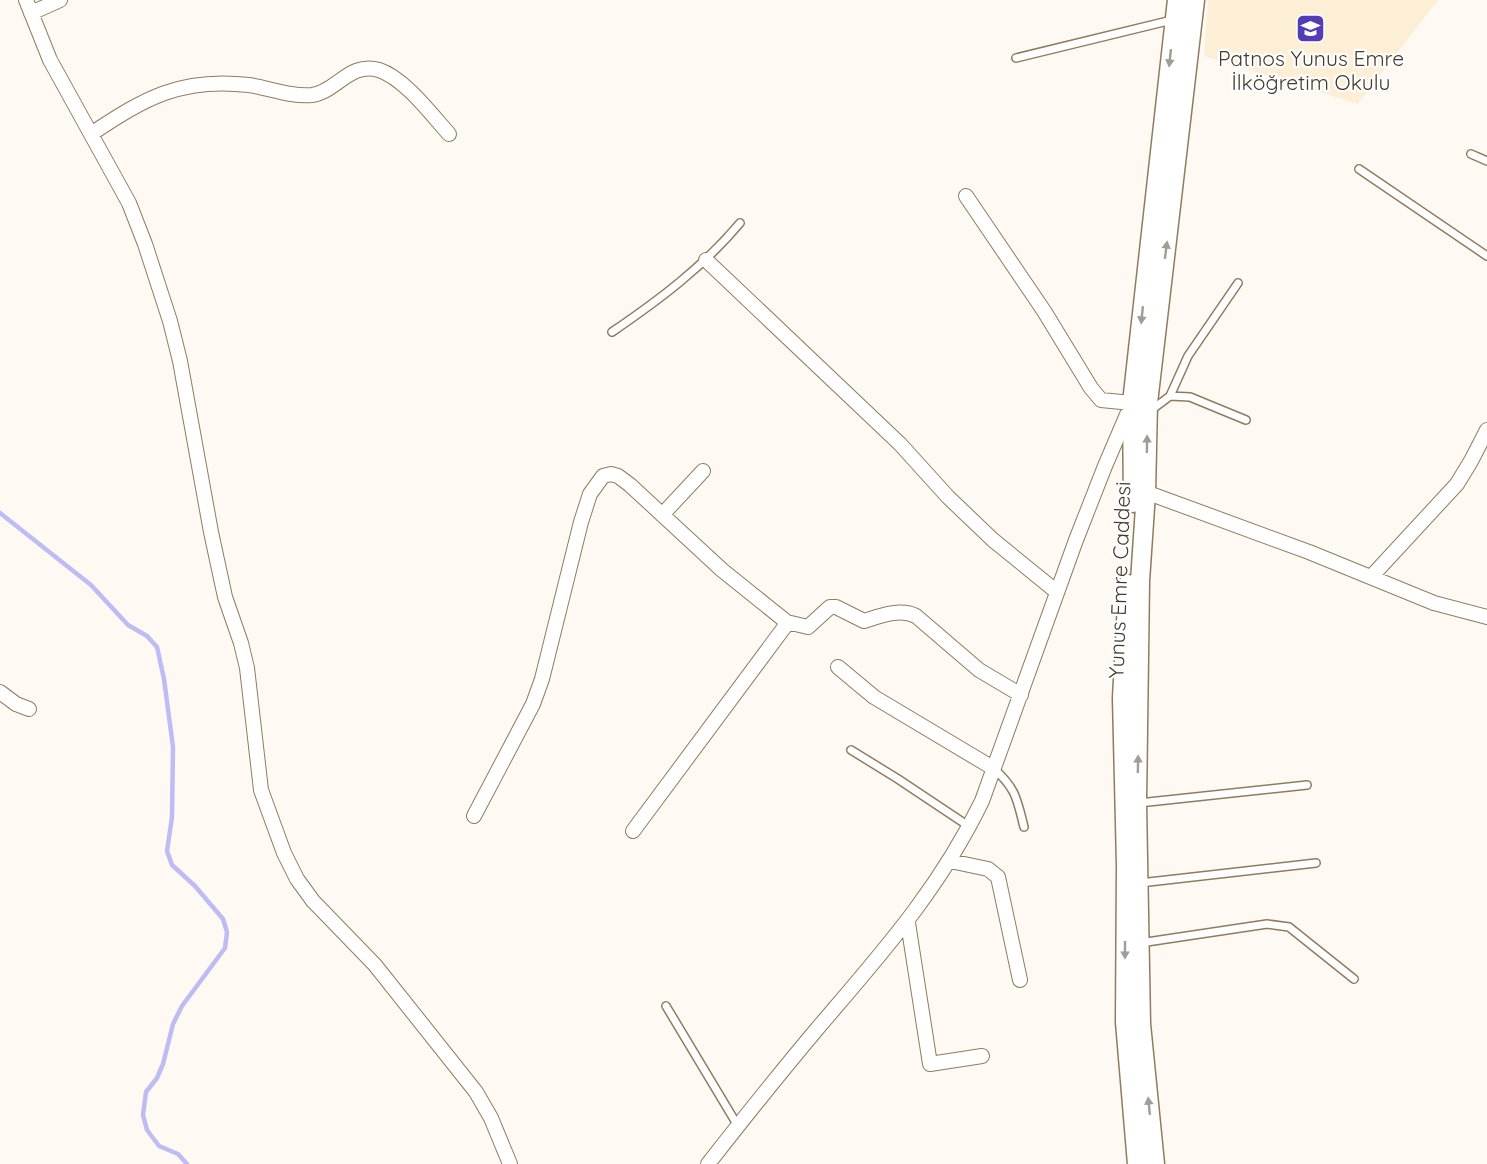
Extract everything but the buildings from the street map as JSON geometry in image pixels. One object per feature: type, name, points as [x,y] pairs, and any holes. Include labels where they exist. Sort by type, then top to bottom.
[{"type":"street","points":[[60,0],[29,7],[50,60],[129,203],[170,321],[180,361],[225,597],[247,668],[261,790],[284,853],[297,879],[313,901],[393,986],[476,1092],[491,1118],[510,1164]]},
{"type":"street","name":"Yunus Emre Caddesi","points":[[1155,1164],[1141,1024],[1138,883],[1140,408],[1177,0]]},
{"type":"street","name":"Yunus Emre Caddesi","points":[[1140,408],[1195,0]]},
{"type":"street","points":[[91,134],[126,110],[166,91],[196,84],[247,85],[284,93],[311,95],[327,89],[350,73],[364,69],[376,69],[390,74],[449,134]]},
{"type":"street","points":[[708,1164],[908,923],[950,861],[982,801],[1105,466],[1140,408],[1101,400],[1091,388],[1044,311],[966,196]]},
{"type":"street","points":[[706,260],[900,444],[948,497],[993,540],[1017,562],[1057,592]]},
{"type":"street","points":[[1371,577],[1457,484],[1472,461],[1487,430]]},
{"type":"street","points":[[662,515],[703,471]]},
{"type":"street","points":[[474,816],[533,704],[542,679],[581,522],[596,484],[603,476],[611,474],[630,485],[731,578],[789,623],[808,627],[830,607],[836,607],[864,621],[894,613],[909,613],[916,616],[979,670],[1021,695]]},
{"type":"street","points":[[1140,491],[1309,552],[1434,603],[1487,617]]},
{"type":"street","name":"Yunus Emre Caddesi","points":[[1137,1164],[1125,1022],[1126,865],[1122,698],[1140,491]]},
{"type":"street","points":[[633,831],[789,623]]},
{"type":"street","points":[[838,667],[874,697],[993,768]]},
{"type":"street","points":[[0,692],[16,704],[29,709]]},
{"type":"street","points":[[950,861],[988,869],[998,877],[1020,980]]},
{"type":"street","points":[[908,923],[930,1064],[982,1056]]},
{"type":"lane","points":[[1016,58],[1175,20]]},
{"type":"lane","points":[[1471,154],[1487,161]]},
{"type":"lane","points":[[1359,169],[1487,256]]},
{"type":"lane","points":[[612,332],[675,287],[706,260],[740,223]]},
{"type":"lane","points":[[1170,396],[1188,356],[1238,283]]},
{"type":"lane","points":[[1140,408],[1170,396],[1190,397],[1246,420]]},
{"type":"lane","points":[[851,750],[898,778],[969,827]]},
{"type":"lane","points":[[993,768],[1007,780],[1016,796],[1024,828]]},
{"type":"lane","points":[[1137,803],[1306,785]]},
{"type":"lane","points":[[1138,883],[1316,863]]},
{"type":"lane","points":[[1140,943],[1267,924],[1283,925],[1298,933],[1354,979]]},
{"type":"lane","points":[[666,1006],[738,1126]]},
{"type":"shaded area","name":"Patnos Yunus Emre İlköğretim Okulu","points":[[1208,0],[1438,0],[1358,104],[1204,56]]},
{"type":"waterway","points":[[0,513],[91,585],[128,625],[147,636],[157,647],[164,679],[173,747],[172,817],[167,851],[172,865],[195,886],[223,919],[227,932],[225,948],[182,1006],[173,1024],[163,1064],[157,1078],[146,1092],[143,1115],[147,1130],[159,1146],[178,1154],[187,1164]]},
{"type":"place","name":"Patnos Yunus Emre İlköğretim Okulu","points":[[1311,28]]}]
